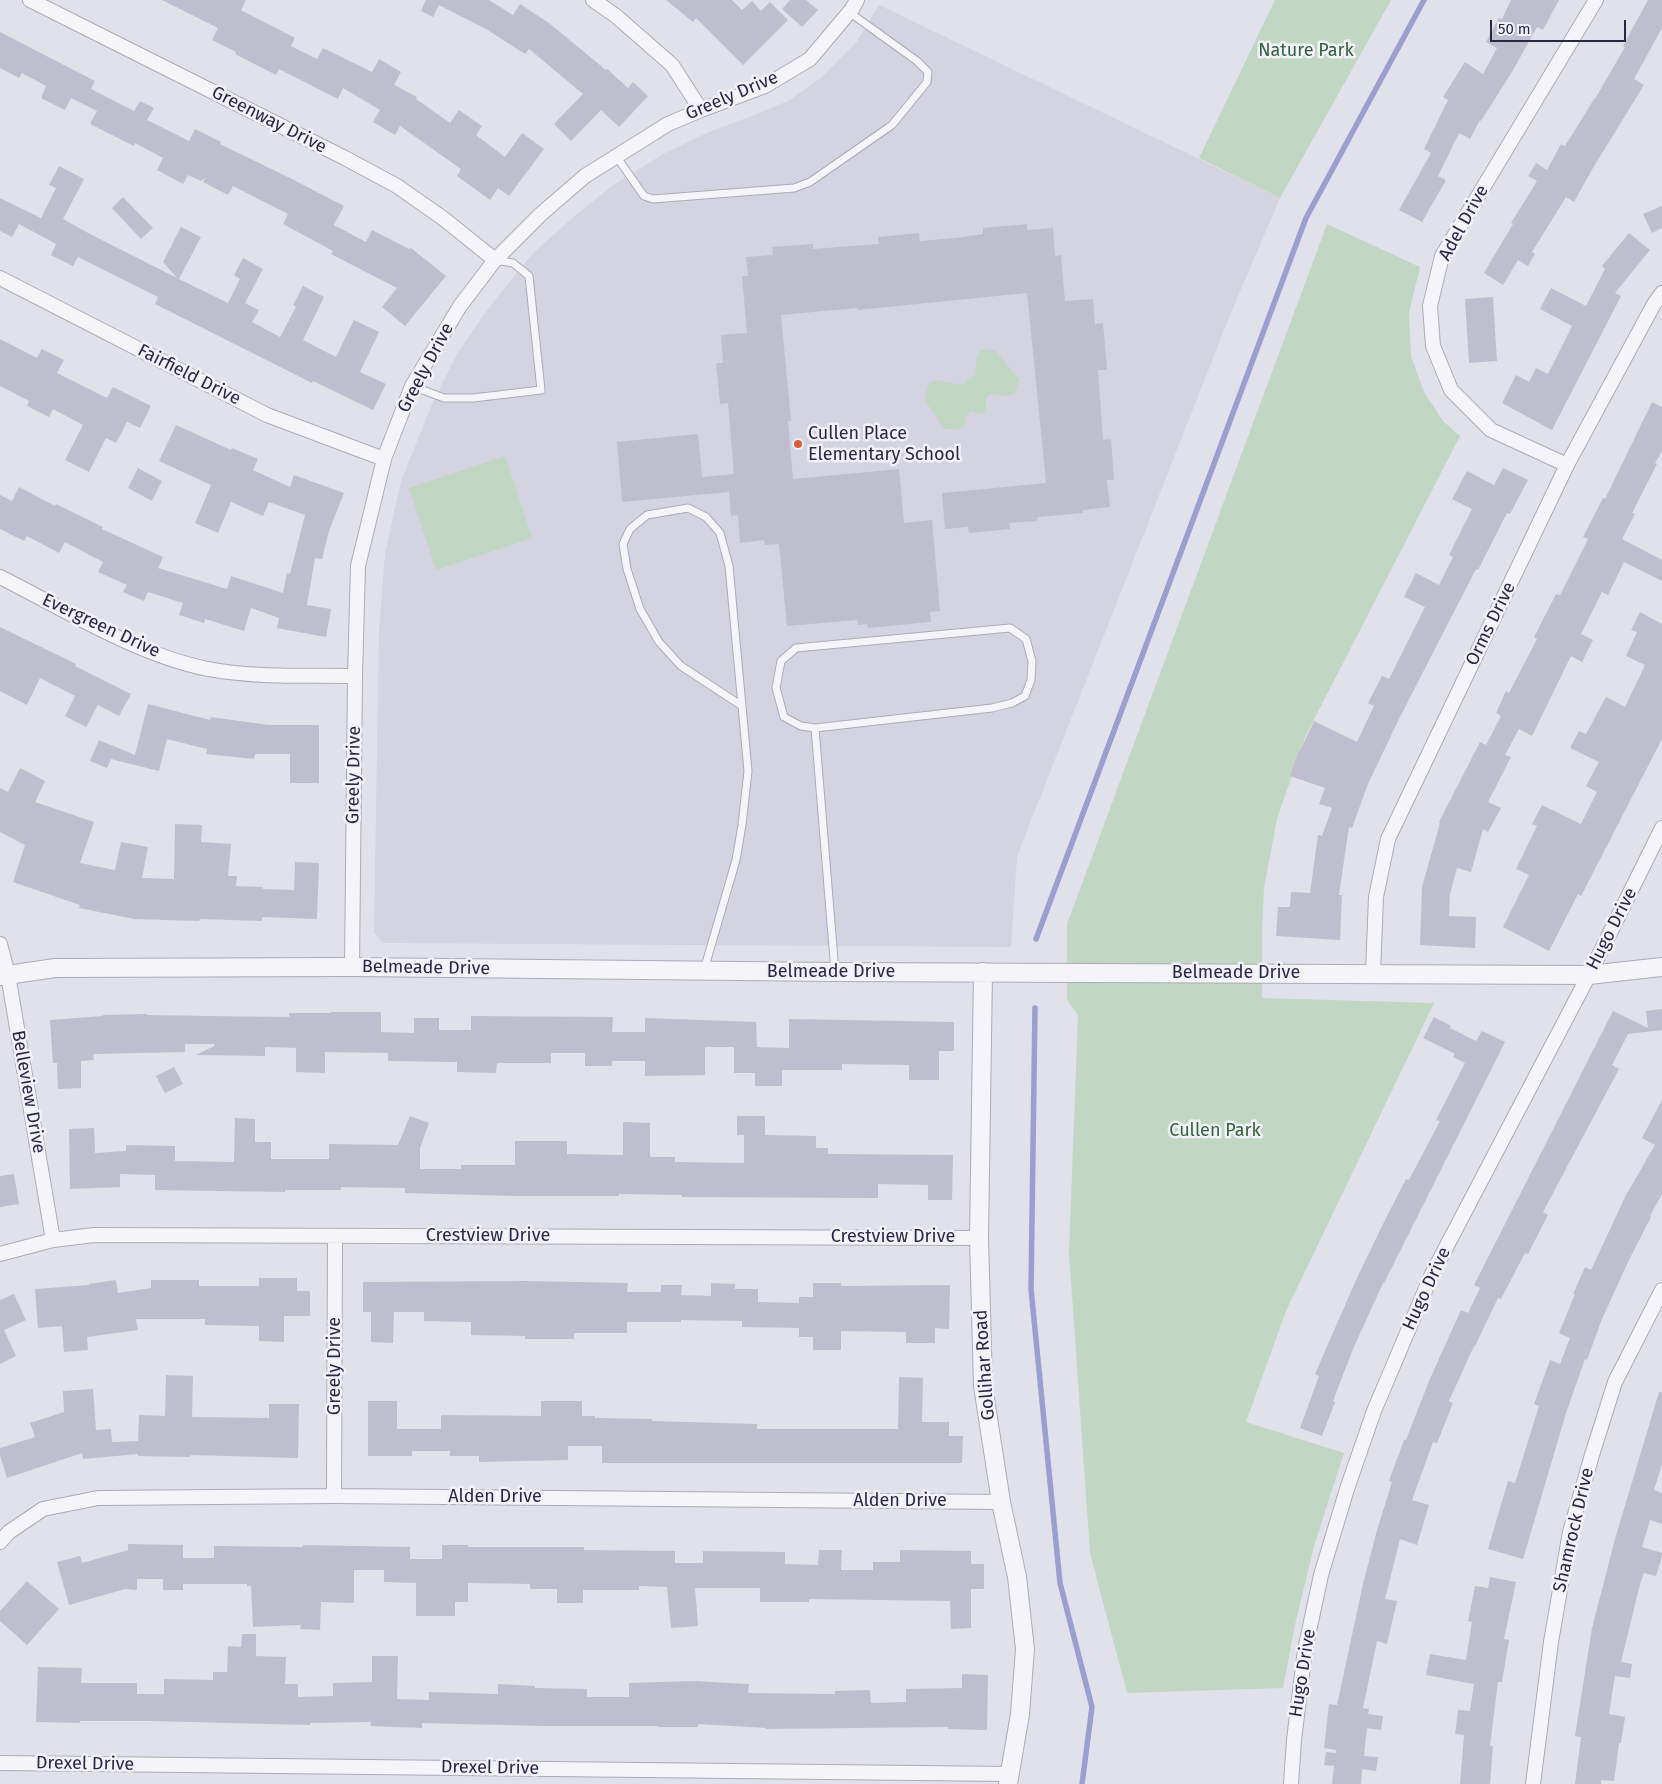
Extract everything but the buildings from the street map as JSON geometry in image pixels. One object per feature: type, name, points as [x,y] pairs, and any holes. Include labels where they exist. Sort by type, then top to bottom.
[{"type":"street","name":"Greenway Drive","points":[[30,0],[345,158],[388,182],[444,219],[495,260]]},
{"type":"street","points":[[593,0],[616,16],[672,65],[701,110]]},
{"type":"street","name":"Greely Drive","points":[[352,967],[358,566],[384,459],[412,386],[460,306],[495,260],[540,214],[585,176],[668,124],[765,86],[810,59],[849,12],[856,0]]},
{"type":"street","name":"Adel Drive","points":[[1567,465],[1491,430],[1451,390],[1433,346],[1430,306],[1442,256],[1596,0]]},
{"type":"street","name":"Fairfield Drive","points":[[0,278],[267,415],[384,459]]},
{"type":"street","name":"Orms Drive","points":[[1373,974],[1376,897],[1388,839],[1567,465],[1654,304],[1662,293]]},
{"type":"street","name":"Evergreen Drive","points":[[0,577],[126,641],[175,661],[208,669],[250,674],[355,676]]},
{"type":"street","name":"Hugo Drive","points":[[1291,1784],[1294,1740],[1305,1650],[1321,1575],[1374,1411],[1432,1274],[1589,974],[1662,828]]},
{"type":"street","name":"Belleview Drive","points":[[0,944],[4,975],[53,1240]]},
{"type":"street","name":"Belmeade Drive","points":[[4,975],[55,968],[352,967],[835,972],[1589,974],[1662,967]]},
{"type":"street","name":"Gollihar Road","points":[[983,972],[979,1238],[983,1386],[1001,1502],[1017,1577],[1025,1649],[1020,1714],[1009,1779]]},
{"type":"street","name":"Crestview Drive","points":[[0,1254],[53,1240],[94,1235],[979,1238]]},
{"type":"street","name":"Greely Drive","points":[[334,1496],[335,1236]]},
{"type":"street","name":"Shamrock Drive","points":[[1533,1784],[1551,1642],[1570,1532],[1615,1382],[1662,1290]]},
{"type":"street","name":"Alden Drive","points":[[0,1542],[9,1532],[43,1509],[98,1498],[334,1496],[1001,1502]]},
{"type":"street","name":"Drexel Drive","points":[[0,1763],[1009,1779]]},
{"type":"lane","points":[[616,156],[644,196],[653,199],[794,188],[810,182],[892,125],[927,82],[928,72],[918,61],[849,12]]},
{"type":"lane","points":[[412,386],[444,398],[473,398],[541,390],[528,276],[513,263],[495,260]]},
{"type":"lane","points":[[703,971],[736,860],[748,771],[742,706],[729,566],[720,533],[706,517],[688,508],[647,515],[630,529],[623,544],[627,569],[640,609],[659,642],[681,666],[742,706]]},
{"type":"lane","points":[[1010,628],[1026,639],[1032,661],[1031,680],[1025,696],[1012,703],[992,708],[815,728],[801,726],[784,717],[776,688],[781,662],[796,648],[1010,628]]},
{"type":"lane","points":[[815,728],[835,972]]},
{"type":"shaded area","name":"Cullen Place Elementary School","points":[[879,5],[1280,198],[1232,310],[1017,856],[1011,947],[383,943],[374,933],[379,631],[385,554],[401,481],[431,407],[458,352],[491,305],[533,253],[577,214],[613,185],[665,153],[709,132],[788,101],[821,78],[858,40]]},
{"type":"green space","name":"Nature Park","points":[[1275,0],[1391,0],[1280,198],[1199,158]]},
{"type":"green space","name":"Cullen Park","points":[[1327,224],[1420,267],[1409,313],[1411,356],[1424,392],[1443,421],[1460,436],[1306,735],[1277,819],[1264,888],[1262,998],[1434,1003],[1286,1311],[1246,1422],[1344,1453],[1314,1546],[1295,1625],[1283,1688],[1127,1693],[1090,1553],[1069,1253],[1078,1015],[1067,1000],[1067,924]]},
{"type":"green space","points":[[982,349],[996,351],[1019,380],[1014,394],[1009,396],[990,394],[986,398],[985,413],[979,414],[971,411],[965,419],[963,427],[945,429],[924,399],[929,383],[936,380],[965,384],[968,378],[975,375],[977,355]]},
{"type":"green space","points":[[505,456],[532,538],[436,570],[409,488]]},
{"type":"waterway","points":[[1036,939],[1306,218],[1424,0]]},
{"type":"waterway","points":[[1035,1008],[1031,1289],[1060,1583],[1092,1707],[1082,1784]]},
{"type":"place","name":"Cullen Place Elementary School","points":[[798,444]]}]
